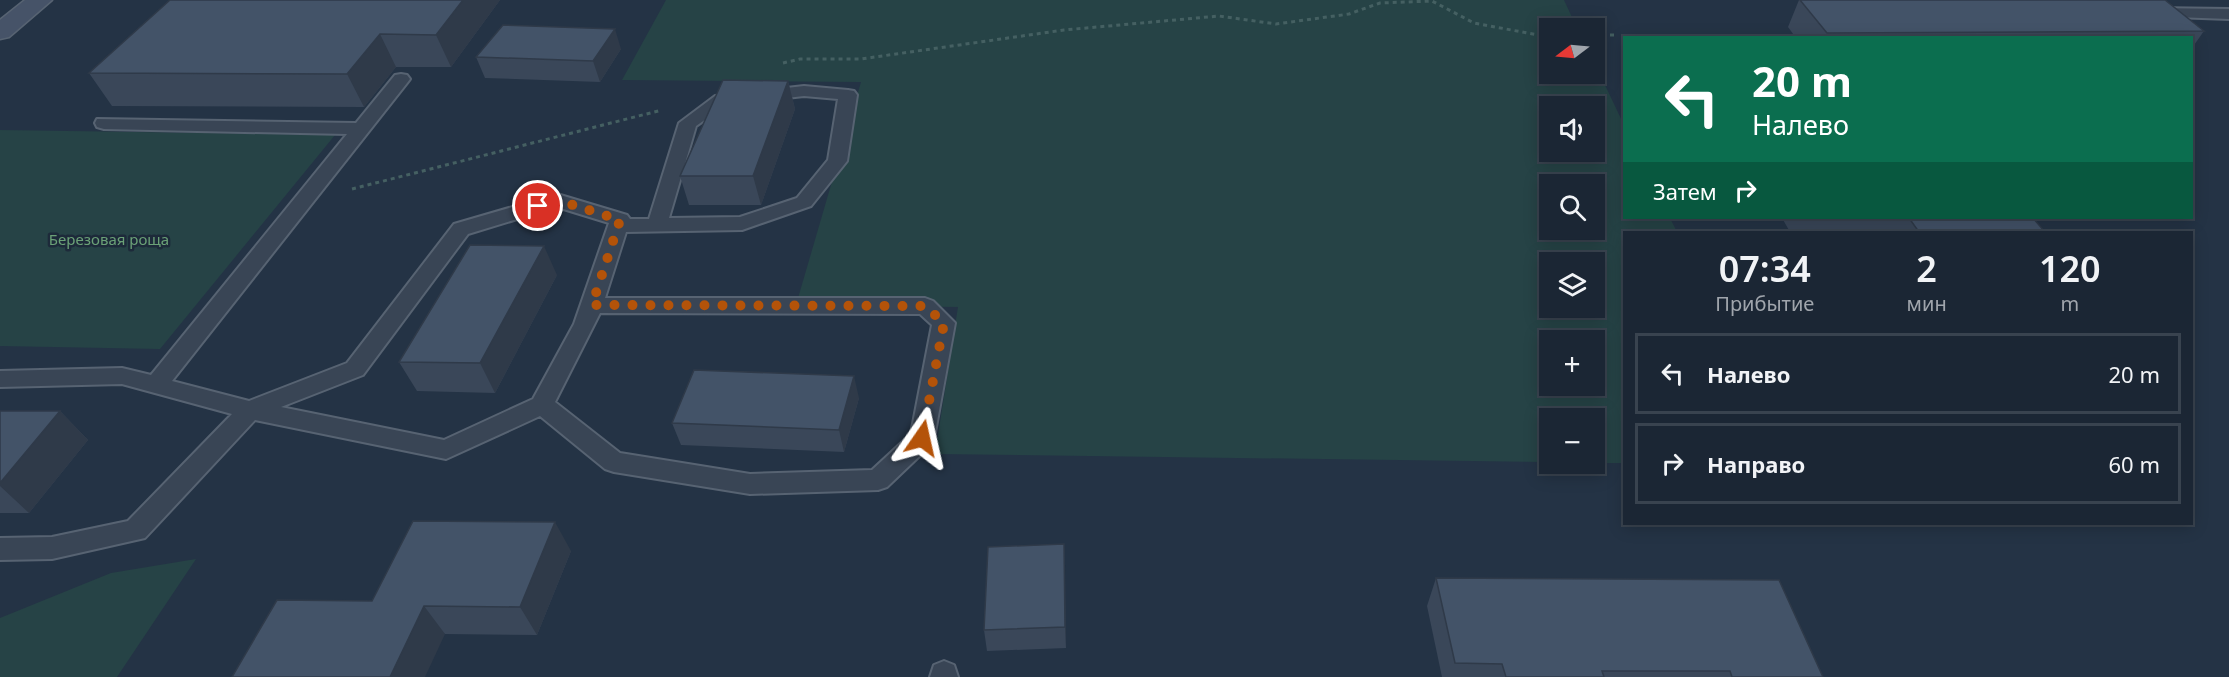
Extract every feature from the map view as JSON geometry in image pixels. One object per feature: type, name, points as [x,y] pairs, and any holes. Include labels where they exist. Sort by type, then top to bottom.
[{"type":"main road","points":[[0,32],[40,0]]},
{"type":"lane","points":[[2135,12],[2229,14]]},
{"type":"lane","points":[[156,385],[401,79]]},
{"type":"lane","points":[[618,226],[742,224],[804,202],[837,161],[848,95],[804,91],[722,99],[688,123],[657,225]]},
{"type":"lane","points":[[104,123],[360,129]]},
{"type":"lane","points":[[0,379],[122,376],[250,410],[446,450],[542,405],[585,324],[620,220],[557,200],[461,229],[355,369],[250,410],[136,530],[52,548],[0,549]]},
{"type":"lane","points":[[542,405],[614,462],[750,484],[878,480],[922,438],[944,323],[925,306],[592,305]]},
{"type":"path","points":[[778,64],[800,59],[861,59],[1064,30],[1219,16],[1276,24],[1349,14],[1380,3],[1391,2],[1432,1],[1474,23],[1539,35]]},
{"type":"path","points":[[1605,35],[1618,35]]},
{"type":"path","points":[[302,201],[673,107]]},
{"type":"green space","points":[[666,0],[1564,0],[1572,18],[1539,18],[1539,84],[1605,84],[1623,123],[1623,219],[1670,219],[1676,231],[1623,231],[1623,463],[1605,463],[1605,408],[1539,408],[1539,462],[935,454],[958,307],[796,305],[861,82],[622,80]]},
{"type":"green space","name":"Березовая роща","points":[[0,130],[335,135],[160,349],[0,346]]},
{"type":"green space","points":[[196,559],[117,677],[0,677],[0,618],[111,573]]},
{"type":"building","points":[[170,0],[463,0],[436,35],[380,34],[347,74],[89,73]]},
{"type":"building","points":[[1800,0],[2165,0],[2204,31],[1827,33]]},
{"type":"building","points":[[503,25],[615,29],[593,61],[476,57]]},
{"type":"building","points":[[723,80],[788,81],[753,176],[680,176]]},
{"type":"building","points":[[1910,219],[2034,219],[2044,231],[1918,231]]},
{"type":"building","points":[[470,245],[544,246],[480,363],[399,362]]},
{"type":"building","points":[[694,370],[854,376],[839,430],[672,423]]},
{"type":"building","points":[[0,411],[60,411],[0,483]]},
{"type":"building","points":[[413,521],[555,522],[520,607],[424,606],[390,677],[232,677],[277,600],[372,601]]},
{"type":"building","points":[[1064,544],[1065,627],[984,630],[988,547]]},
{"type":"building","points":[[1436,578],[1779,580],[1823,677],[1732,677],[1730,671],[1602,671],[1604,677],[1506,677],[1502,664],[1455,663]]},
{"type":"route","points":[[538,206],[557,200],[620,220],[592,305],[925,306],[944,323],[922,438]]}]
